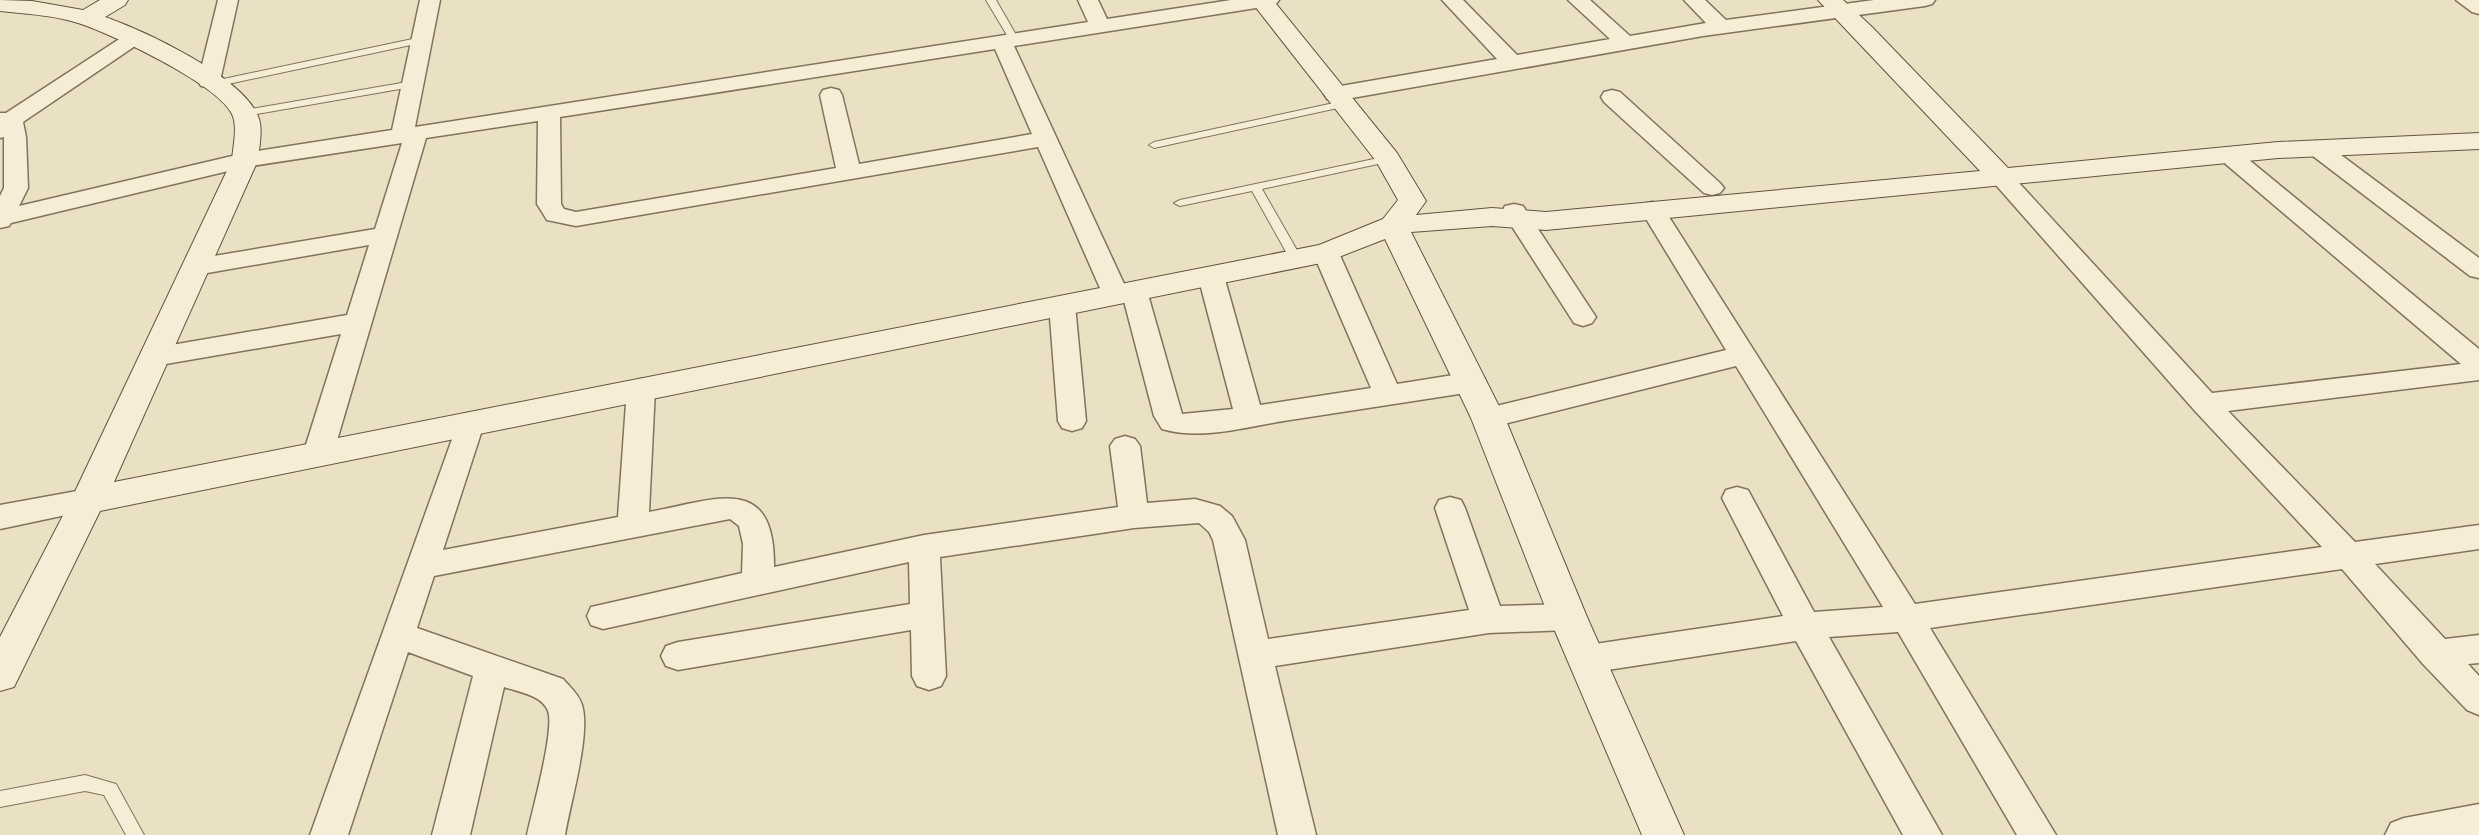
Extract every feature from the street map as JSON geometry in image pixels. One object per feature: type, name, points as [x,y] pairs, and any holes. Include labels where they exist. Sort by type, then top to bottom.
[{"type":"street","points":[[86,18],[117,0]]},
{"type":"street","points":[[211,82],[228,0]]},
{"type":"street","points":[[318,454],[385,235],[409,135],[413,84],[430,0]]},
{"type":"street","points":[[1088,0],[1100,27]]},
{"type":"street","points":[[1,219],[245,160],[1264,0],[1339,100],[1388,159],[1412,201],[1393,225]]},
{"type":"street","points":[[1452,0],[1512,63]]},
{"type":"street","points":[[1578,0],[1626,43]]},
{"type":"street","points":[[1694,0],[1722,28]]},
{"type":"street","points":[[1339,100],[1512,63],[1722,28],[1835,5],[1916,0]]},
{"type":"street","points":[[2466,0],[2479,8]]},
{"type":"street","points":[[0,4],[86,18],[159,50],[227,92],[245,113],[247,140],[245,160],[196,267],[88,500],[0,675]]},
{"type":"street","points":[[1835,5],[1864,32],[1991,167],[2205,404],[2349,556],[2435,654],[2479,700]]},
{"type":"street","points":[[1,219],[16,188],[15,137],[4,124],[134,38]]},
{"type":"street","points":[[1008,41],[1046,139],[1125,293],[1172,422],[1195,423],[1249,416],[1472,382]]},
{"type":"street","points":[[831,96],[849,173]]},
{"type":"street","points":[[1612,97],[1712,188]]},
{"type":"street","points":[[549,113],[549,204],[556,215],[576,219],[1046,139]]},
{"type":"street","points":[[0,517],[1326,253],[1393,225],[1509,216],[1558,202],[1991,167],[2479,122]]},
{"type":"street","points":[[1509,216],[1546,221],[1991,167],[2479,141]]},
{"type":"street","points":[[2317,148],[2479,270]]},
{"type":"street","points":[[2229,155],[2479,364]]},
{"type":"street","points":[[1652,209],[1906,618],[2037,835]]},
{"type":"street","points":[[1509,216],[1583,317]]},
{"type":"street","points":[[1393,225],[1488,418],[1568,617],[1663,835]]},
{"type":"street","points":[[196,267],[385,235]]},
{"type":"street","points":[[1326,253],[1388,396]]},
{"type":"street","points":[[1211,276],[1249,416]]},
{"type":"street","points":[[1062,305],[1072,421]]},
{"type":"street","points":[[154,357],[358,322]]},
{"type":"street","points":[[1488,418],[1743,355]]},
{"type":"street","points":[[2205,404],[2479,371]]},
{"type":"street","points":[[633,526],[640,389]]},
{"type":"street","points":[[329,835],[470,424]]},
{"type":"street","points":[[1125,446],[1134,516]]},
{"type":"street","points":[[1737,498],[1805,626],[1923,835]]},
{"type":"street","points":[[421,566],[730,508],[743,511],[751,519],[757,534],[758,583]]},
{"type":"street","points":[[1450,508],[1489,620]]},
{"type":"street","points":[[603,616],[924,547],[1134,516],[1195,510],[1209,514],[1221,524],[1229,540],[1297,835]]},
{"type":"street","points":[[1588,659],[1805,626],[1906,618],[2479,537]]},
{"type":"street","points":[[924,547],[929,676]]},
{"type":"street","points":[[678,656],[927,614]]},
{"type":"street","points":[[1255,655],[1489,620],[1568,617]]},
{"type":"street","points":[[398,635],[552,689],[565,706],[567,729],[546,835]]},
{"type":"street","points":[[2435,654],[2479,648]]},
{"type":"street","points":[[451,835],[492,668]]},
{"type":"street","points":[[2404,835],[2479,821]]},
{"type":"lane","points":[[991,0],[1008,41]]},
{"type":"lane","points":[[211,82],[422,40]]},
{"type":"lane","points":[[245,113],[413,84]]},
{"type":"lane","points":[[1154,145],[1339,100]]},
{"type":"lane","points":[[1180,203],[1388,159]]},
{"type":"lane","points":[[1256,187],[1296,259]]},
{"type":"lane","points":[[0,799],[85,783],[110,789],[135,835]]}]
